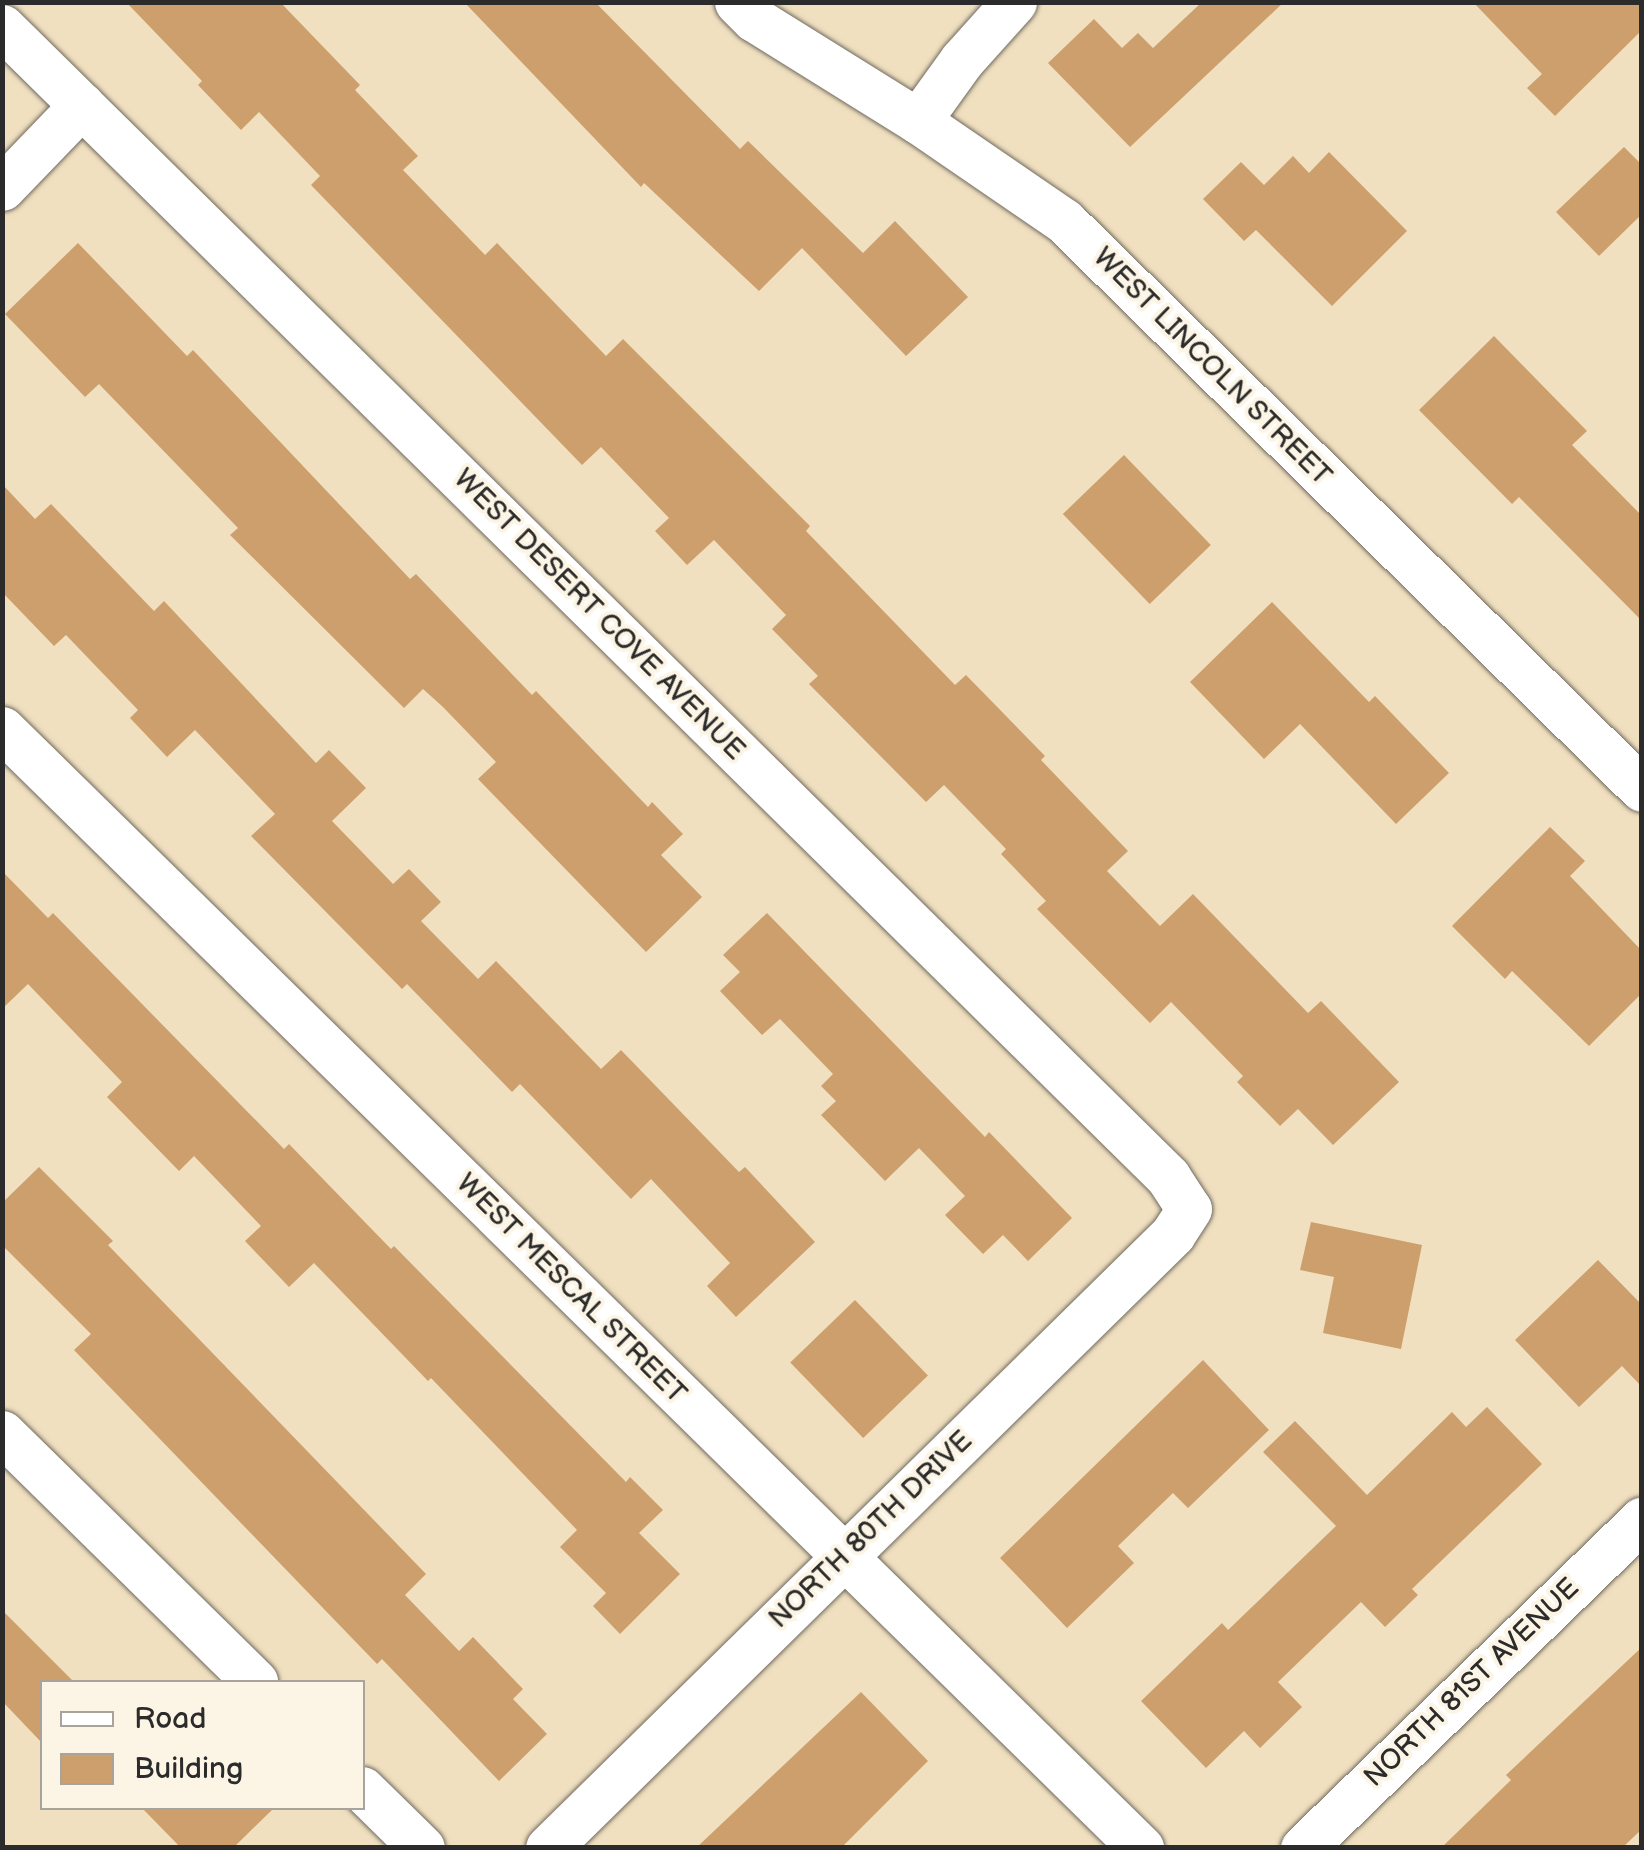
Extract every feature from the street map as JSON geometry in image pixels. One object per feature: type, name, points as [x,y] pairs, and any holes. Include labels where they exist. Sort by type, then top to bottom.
[{"type":"street","name":"WEST LINCOLN STREET","points":[[737,2],[754,19],[918,121],[1064,221],[1642,789]]},
{"type":"street","points":[[918,121],[962,60],[1014,2]]},
{"type":"street","name":"WEST DESERT COVE AVENUE","points":[[2,27],[1154,1163],[1189,1209]]},
{"type":"street","points":[[2,188],[82,105]]},
{"type":"street","name":"WEST MESCAL STREET","points":[[2,729],[1141,1848]]},
{"type":"street","name":"NORTH 80TH DRIVE","points":[[548,1848],[1173,1234],[1189,1209]]},
{"type":"street","points":[[2,1433],[253,1680]]},
{"type":"street","name":"NORTH 81ST AVENUE","points":[[1304,1848],[1642,1519]]},
{"type":"street","points":[[365,1792],[422,1848]]},
{"type":"building","points":[[126,2],[280,2],[360,85],[355,90],[418,156],[403,170],[485,255],[497,243],[606,356],[623,339],[810,526],[806,531],[955,685],[966,675],[1045,756],[1041,760],[1128,851],[1107,871],[1160,926],[1193,894],[1308,1013],[1321,1001],[1399,1082],[1333,1145],[1298,1109],[1280,1126],[1237,1082],[1243,1076],[1171,1002],[1150,1023],[1037,909],[1046,901],[1001,854],[1006,849],[944,785],[926,802],[809,684],[818,676],[772,629],[786,615],[714,540],[687,565],[655,531],[669,518],[601,447],[582,465],[311,185],[320,176],[259,112],[241,130],[198,85],[202,81]]},
{"type":"building","points":[[464,2],[595,2],[740,149],[748,141],[863,253],[895,221],[968,297],[906,356],[802,248],[759,291],[644,183],[641,187]]},
{"type":"building","points":[[1202,2],[1284,2],[1130,147],[1048,63],[1094,19],[1122,48],[1138,33],[1153,48]]},
{"type":"building","points":[[1473,2],[1642,2],[1642,30],[1555,116],[1527,88],[1542,74]]},
{"type":"building","points":[[1624,147],[1642,165],[1642,214],[1599,256],[1556,212]]},
{"type":"building","points":[[1329,152],[1407,231],[1332,306],[1256,230],[1244,241],[1203,199],[1241,162],[1264,185],[1293,156],[1309,173]]},
{"type":"building","points":[[78,243],[187,356],[193,350],[410,579],[416,574],[532,695],[536,691],[648,807],[652,802],[683,834],[661,855],[702,897],[646,952],[478,779],[496,762],[443,707],[423,689],[404,708],[230,535],[238,528],[99,384],[85,397],[5,314]]},
{"type":"building","points":[[1494,336],[1587,431],[1572,445],[1642,516],[1642,621],[1519,497],[1512,504],[1419,410]]},
{"type":"building","points":[[1124,455],[1211,545],[1150,604],[1063,514]]},
{"type":"building","points":[[2,484],[35,519],[51,504],[154,611],[164,601],[316,763],[329,750],[366,788],[332,821],[393,884],[409,869],[441,902],[421,921],[478,979],[496,961],[601,1069],[621,1050],[739,1172],[745,1167],[815,1242],[736,1317],[707,1286],[730,1263],[651,1179],[631,1199],[520,1084],[512,1092],[407,984],[402,989],[251,836],[275,814],[195,730],[167,757],[130,718],[138,710],[66,635],[54,646],[2,592]]},
{"type":"building","points":[[1272,602],[1369,702],[1375,696],[1449,773],[1396,824],[1300,724],[1264,759],[1190,682]]},
{"type":"building","points":[[1550,827],[1585,861],[1570,876],[1642,951],[1642,993],[1589,1046],[1512,971],[1505,979],[1452,926]]},
{"type":"building","points":[[2,871],[48,918],[53,913],[284,1149],[289,1144],[391,1249],[394,1246],[626,1482],[630,1477],[663,1510],[639,1533],[680,1574],[620,1634],[593,1606],[606,1593],[560,1547],[577,1530],[431,1378],[428,1381],[314,1263],[289,1287],[245,1241],[261,1226],[194,1156],[179,1171],[107,1097],[122,1082],[28,984],[2,1009]]},
{"type":"building","points":[[767,913],[985,1137],[989,1132],[1072,1218],[1028,1261],[1003,1235],[983,1254],[945,1215],[965,1196],[919,1148],[885,1181],[821,1115],[836,1101],[821,1086],[833,1074],[780,1019],[762,1035],[720,991],[740,972],[723,955]]},
{"type":"building","points":[[39,1167],[113,1241],[108,1245],[426,1574],[405,1595],[459,1651],[473,1637],[523,1689],[513,1699],[547,1734],[499,1781],[382,1659],[377,1664],[74,1350],[91,1334],[2,1245],[2,1203]]},
{"type":"building","points":[[1311,1222],[1422,1245],[1401,1349],[1323,1333],[1334,1277],[1300,1270]]},
{"type":"building","points":[[1598,1260],[1642,1305],[1642,1387],[1622,1366],[1579,1407],[1515,1340]]},
{"type":"building","points":[[855,1300],[928,1376],[863,1438],[790,1363]]},
{"type":"building","points":[[1203,1360],[1269,1430],[1188,1508],[1173,1493],[1118,1546],[1134,1563],[1067,1628],[1000,1558]]},
{"type":"building","points":[[1487,1407],[1542,1464],[1412,1589],[1418,1595],[1385,1627],[1361,1602],[1278,1682],[1302,1707],[1260,1748],[1244,1731],[1206,1768],[1141,1701],[1222,1623],[1228,1630],[1336,1526],[1263,1452],[1295,1421],[1367,1495],[1452,1412],[1466,1427]]},
{"type":"building","points":[[2,1610],[72,1680],[40,1680],[40,1741],[2,1701]]},
{"type":"building","points":[[1642,1647],[1642,1829],[1622,1848],[1441,1848],[1511,1780],[1506,1775]]},
{"type":"building","points":[[861,1692],[928,1761],[841,1848],[696,1848]]},
{"type":"building","points":[[144,1810],[272,1810],[233,1848],[181,1848]]}]
